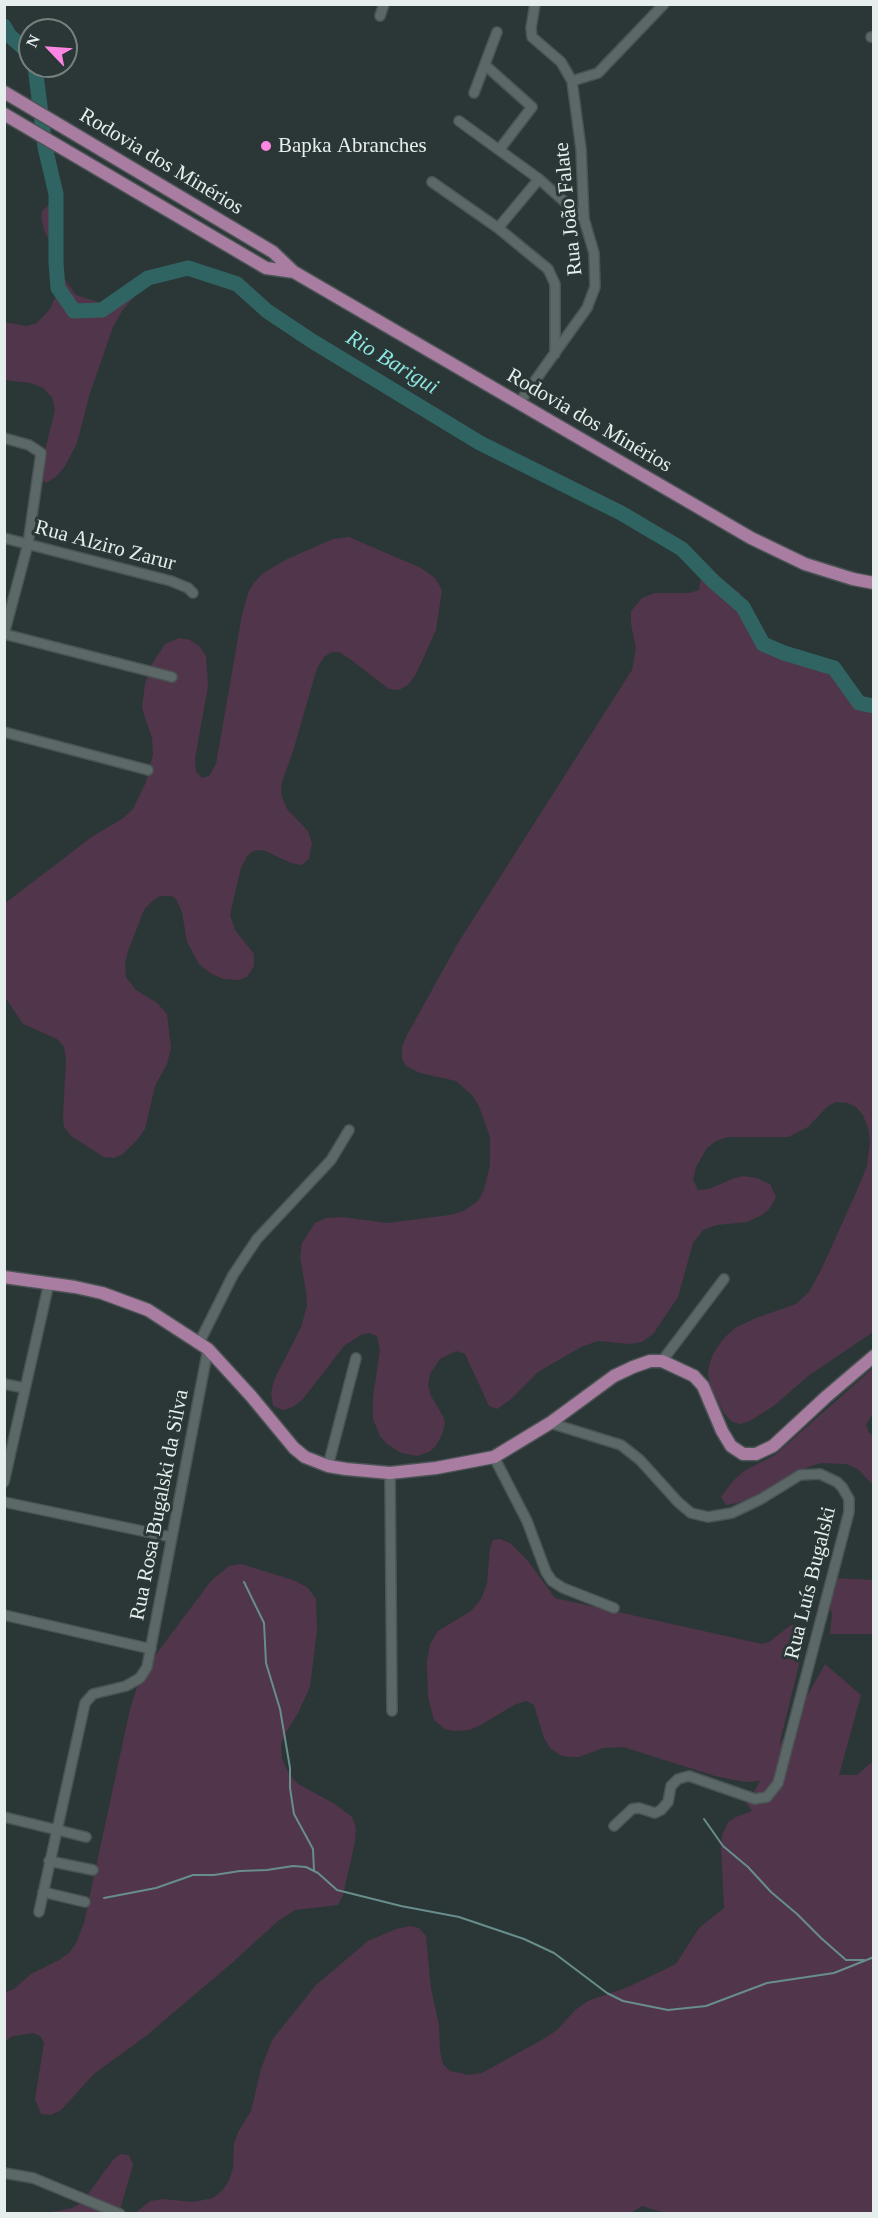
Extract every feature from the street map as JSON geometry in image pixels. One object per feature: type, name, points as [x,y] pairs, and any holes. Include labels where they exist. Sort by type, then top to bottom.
[{"type":"main road","name":"Rodovia dos Minérios","points":[[4,92],[273,252],[294,272],[782,554],[828,572],[873,583]]},
{"type":"main road","name":"Rodovia dos Minérios","points":[[8,117],[266,268],[294,272]]},
{"type":"main road","points":[[4,1277],[102,1293],[148,1310],[203,1346],[294,1448],[305,1457],[328,1466],[390,1473],[467,1464],[494,1457],[550,1423],[614,1376],[650,1361],[662,1361],[694,1376],[702,1386],[731,1446],[743,1454],[756,1454],[773,1446],[873,1356]]},
{"type":"street","points":[[380,16],[384,4]]},
{"type":"street","name":"Rua João Falate","points":[[519,403],[587,308],[594,294],[594,253],[584,219],[581,149],[572,81],[561,62],[532,37],[531,28],[535,4]]},
{"type":"street","points":[[572,81],[598,73],[664,4]]},
{"type":"street","points":[[474,93],[497,32]]},
{"type":"street","points":[[485,65],[532,107],[499,150]]},
{"type":"street","points":[[459,122],[539,179],[584,219]]},
{"type":"street","points":[[498,228],[539,179]]},
{"type":"street","points":[[432,182],[498,228],[541,262],[553,278],[555,284],[553,329],[555,354]]},
{"type":"street","points":[[4,438],[29,445],[41,453],[28,544],[4,634],[171,677]]},
{"type":"street","name":"Rua Alziro Zarur","points":[[4,538],[171,581],[188,588],[193,593]]},
{"type":"street","points":[[4,732],[148,770]]},
{"type":"street","name":"Rua Rosa Bugalski da Silva","points":[[56,1830],[85,1703],[93,1694],[126,1686],[140,1678],[147,1667],[203,1346],[233,1275],[257,1239],[331,1160],[349,1130]]},
{"type":"street","points":[[662,1361],[724,1279]]},
{"type":"street","points":[[4,1482],[49,1283]]},
{"type":"street","points":[[328,1466],[356,1358]]},
{"type":"street","points":[[4,1384],[25,1388]]},
{"type":"street","name":"Rua Luís Bugalski","points":[[550,1423],[621,1445],[640,1460],[678,1502],[692,1513],[708,1517],[732,1513],[761,1499],[800,1475],[820,1474],[837,1482],[849,1499],[849,1512],[778,1783],[767,1797],[755,1799],[689,1776],[678,1779],[671,1786],[668,1802],[661,1810],[655,1813],[639,1808],[632,1809],[624,1814],[614,1826]]},
{"type":"street","points":[[494,1457],[527,1521],[546,1572],[552,1581],[563,1588],[614,1608]]},
{"type":"street","points":[[390,1473],[392,1711]]},
{"type":"street","points":[[4,1502],[171,1537]]},
{"type":"street","points":[[4,1615],[151,1649]]},
{"type":"street","points":[[4,1817],[86,1836]]},
{"type":"street","points":[[39,1912],[56,1830]]},
{"type":"street","points":[[49,1861],[93,1870]]},
{"type":"street","points":[[43,1892],[85,1902]]},
{"type":"street","points":[[4,2173],[33,2178],[120,2214]]},
{"type":"shaded area","points":[[62,202],[60,273],[76,295],[104,304],[151,272],[156,272],[122,311],[113,327],[90,393],[77,443],[65,466],[56,477],[46,483],[41,478],[41,466],[55,410],[52,397],[43,388],[30,383],[5,380],[4,322],[27,326],[37,323],[50,309],[56,296],[59,269],[55,252],[41,218],[42,211],[51,203]]},
{"type":"shaded area","points":[[349,537],[421,568],[435,578],[442,590],[436,630],[416,674],[408,685],[399,690],[389,689],[339,652],[332,652],[324,657],[317,668],[282,782],[281,795],[287,809],[308,831],[312,843],[309,859],[302,865],[291,863],[263,850],[253,851],[247,856],[241,868],[230,915],[235,930],[254,954],[254,966],[247,977],[239,980],[223,979],[210,973],[199,964],[187,942],[182,912],[176,899],[171,896],[160,896],[144,910],[128,951],[125,964],[126,977],[136,990],[157,1003],[167,1014],[171,1048],[167,1064],[155,1086],[145,1129],[123,1154],[114,1158],[104,1157],[71,1136],[64,1127],[66,1060],[64,1047],[57,1039],[23,1024],[5,997],[4,904],[93,836],[122,819],[133,809],[146,782],[153,754],[152,738],[142,708],[145,684],[152,664],[165,644],[179,638],[190,640],[199,646],[206,656],[208,686],[195,759],[196,772],[202,778],[209,776],[216,764],[242,615],[253,584],[262,574],[285,560],[333,539]]},
{"type":"shaded area","points":[[696,566],[740,593],[755,628],[770,641],[817,657],[865,702],[873,704],[873,1332],[808,1376],[775,1405],[750,1421],[740,1424],[732,1422],[724,1413],[711,1388],[708,1375],[709,1366],[713,1354],[724,1338],[735,1328],[756,1318],[796,1304],[809,1292],[858,1188],[867,1166],[870,1142],[868,1128],[863,1115],[856,1107],[848,1103],[836,1102],[828,1106],[808,1127],[788,1137],[728,1137],[716,1141],[707,1148],[696,1167],[693,1180],[698,1190],[709,1189],[743,1176],[757,1178],[770,1184],[776,1197],[770,1208],[762,1215],[747,1222],[717,1225],[703,1230],[693,1243],[678,1297],[653,1334],[642,1342],[630,1344],[598,1341],[581,1347],[538,1372],[510,1400],[497,1409],[489,1406],[465,1354],[456,1351],[440,1359],[430,1374],[428,1385],[445,1423],[442,1435],[435,1447],[417,1456],[401,1453],[387,1444],[380,1436],[373,1419],[373,1397],[380,1350],[377,1336],[369,1333],[345,1345],[302,1400],[293,1407],[283,1410],[273,1406],[271,1393],[274,1380],[301,1327],[307,1306],[300,1257],[302,1243],[315,1223],[326,1218],[343,1217],[387,1223],[450,1215],[464,1211],[478,1201],[484,1190],[490,1165],[490,1137],[479,1106],[472,1095],[456,1081],[420,1073],[406,1066],[402,1059],[402,1047],[458,943],[632,670],[636,648],[631,611],[642,598],[655,593],[689,593],[699,590],[701,578]]},
{"type":"shaded area","points":[[873,1368],[873,1413],[866,1425],[869,1433],[873,1435],[873,1485],[858,1469],[846,1464],[822,1463],[808,1467],[751,1498],[726,1505],[721,1497],[733,1481],[744,1471],[775,1455]]},
{"type":"shaded area","points":[[500,1539],[510,1543],[528,1561],[555,1598],[762,1644],[769,1642],[791,1625],[800,1625],[803,1629],[802,1652],[779,1746],[825,1664],[861,1695],[839,1775],[857,1775],[873,1761],[873,2213],[668,2214],[642,2206],[629,2214],[134,2214],[150,2201],[163,2199],[193,2202],[213,2198],[223,2190],[233,2168],[234,2144],[238,2132],[251,2111],[261,2069],[272,2040],[316,1985],[368,1941],[396,1929],[410,1926],[419,1928],[426,1936],[431,1989],[439,2025],[443,2064],[450,2071],[469,2075],[482,2073],[545,2038],[588,2001],[628,1987],[676,1964],[699,1928],[724,1908],[722,1835],[728,1822],[752,1811],[747,1804],[760,1781],[745,1782],[715,1776],[623,1747],[603,1748],[579,1757],[560,1755],[550,1748],[544,1738],[534,1705],[526,1701],[514,1705],[469,1730],[445,1729],[434,1720],[428,1697],[427,1661],[430,1644],[438,1631],[471,1611],[481,1599],[487,1584],[490,1548],[493,1540]]},
{"type":"shaded area","points":[[241,1564],[296,1581],[308,1588],[316,1599],[317,1630],[310,1687],[281,1744],[282,1759],[289,1774],[298,1784],[335,1804],[352,1817],[356,1828],[355,1842],[343,1895],[338,1905],[295,1910],[278,1921],[146,2036],[95,2073],[61,2110],[51,2115],[41,2114],[35,2099],[44,2043],[40,2036],[33,2033],[13,2036],[5,2041],[4,1993],[14,1989],[31,1974],[59,1960],[70,1952],[76,1943],[84,1923],[130,1709],[139,1681],[211,1581],[229,1566]]},
{"type":"shaded area","points":[[836,1578],[873,1580],[873,1634],[830,1634],[832,1613],[826,1603],[830,1593],[834,1592]]},
{"type":"shaded area","points":[[120,2154],[129,2155],[133,2165],[119,2213],[31,2214],[72,2208],[82,2202]]},
{"type":"waterway","name":"Rio Barigui","points":[[4,26],[9,35],[18,43]]},
{"type":"waterway","name":"Rio Barigui","points":[[36,78],[45,147],[56,194],[58,288],[74,311],[102,310],[148,278],[188,268],[237,284],[267,311],[312,341],[480,443],[621,513],[682,549],[713,581],[743,607],[763,644],[784,653],[834,668],[859,703],[874,706]]},
{"type":"waterway","points":[[244,1582],[264,1623],[266,1663],[280,1709],[290,1768],[294,1814],[313,1849],[314,1871]]},
{"type":"waterway","points":[[704,1819],[723,1846],[748,1867],[771,1892],[821,1938],[846,1960],[864,1960]]},
{"type":"waterway","points":[[104,1898],[156,1888],[193,1875],[214,1875],[293,1866],[306,1867],[318,1873],[337,1890],[459,1917],[524,1939],[554,1953],[607,1993],[623,2001],[668,2010],[706,2006],[767,1983],[834,1973],[874,1957]]},
{"type":"place","name":"Bapka Abranches","points":[[266,146]]}]
